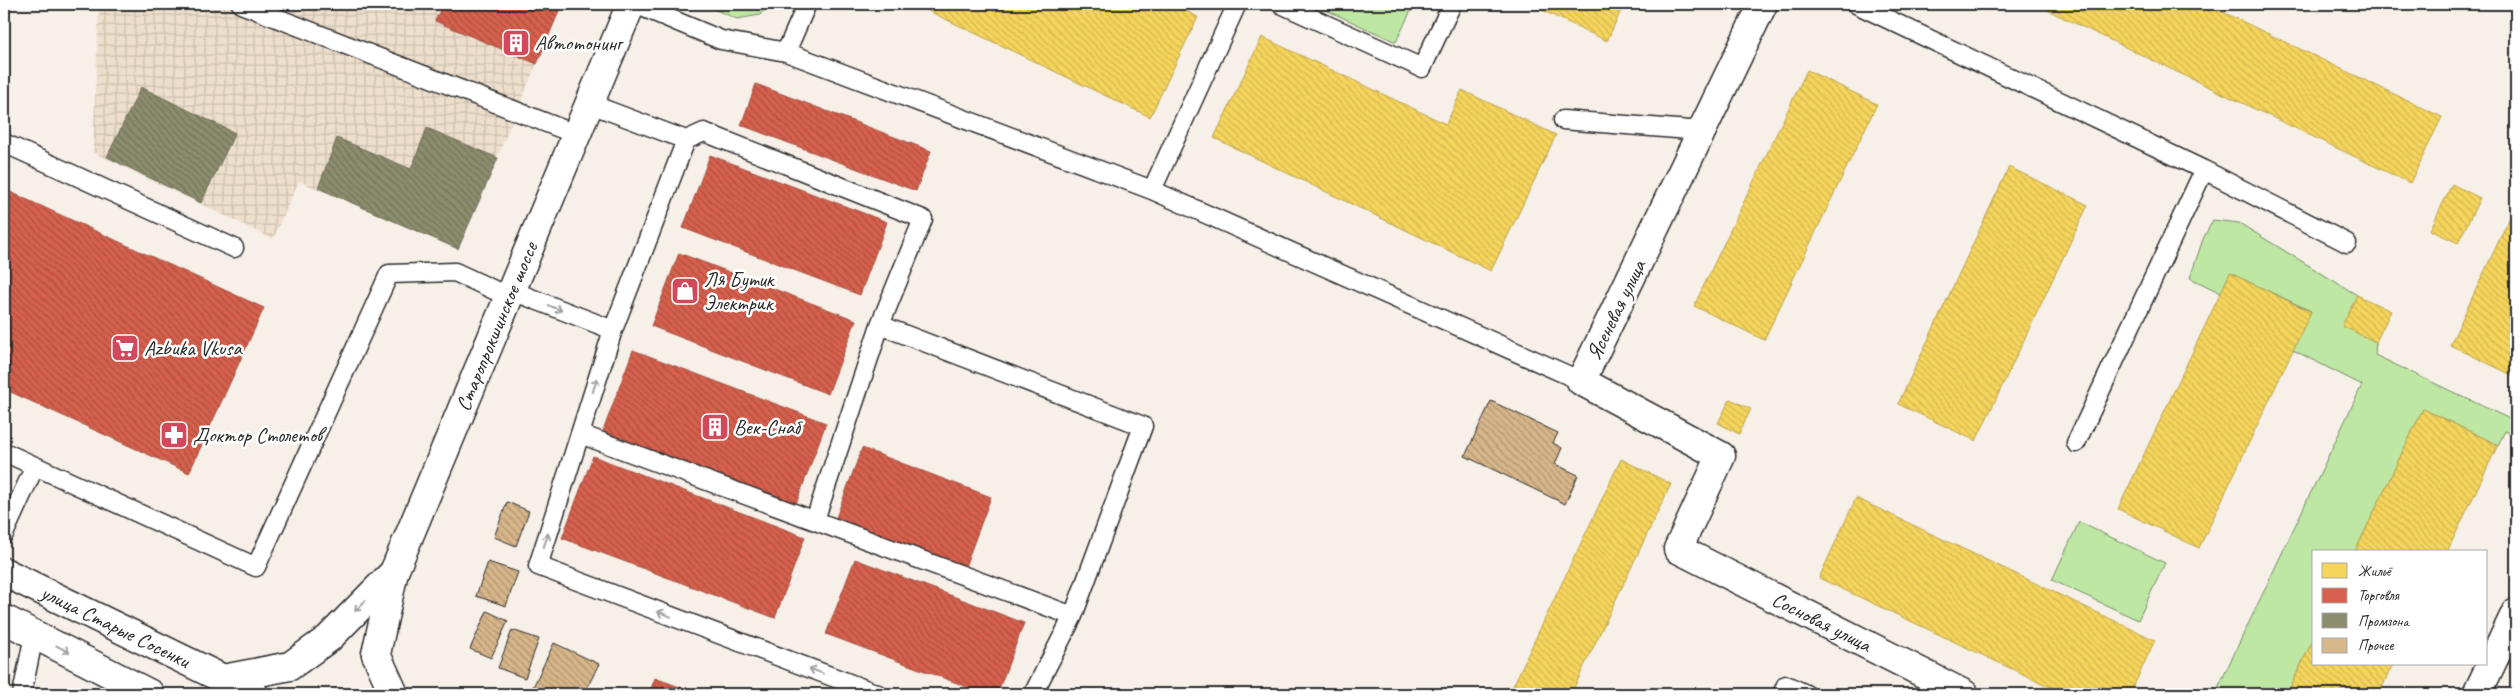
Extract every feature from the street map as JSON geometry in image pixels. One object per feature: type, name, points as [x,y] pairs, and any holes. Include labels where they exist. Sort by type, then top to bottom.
[{"type":"street","name":"Старопрокшинское шоссе","points":[[380,694],[376,654],[394,572],[588,103],[631,4]]},
{"type":"street","name":"Ясеневая улица","points":[[1678,549],[1721,456],[1581,381],[1763,4]]},
{"type":"street","name":"Сосновая улица","points":[[1678,549],[1964,694]]},
{"type":"street","name":"улица Старые Сосенки","points":[[4,572],[254,694]]},
{"type":"street","points":[[222,679],[290,666],[329,638],[394,572]]},
{"type":"street","points":[[2477,694],[2516,612]]},
{"type":"street","name":"улица Старые Сосенки","points":[[4,619],[150,694]]},
{"type":"street","points":[[376,654],[394,694]]},
{"type":"lane","points":[[241,4],[260,7],[576,134]]},
{"type":"lane","points":[[635,4],[722,40],[786,52],[1152,190],[1581,381]]},
{"type":"lane","points":[[786,52],[807,4]]},
{"type":"lane","points":[[1152,190],[1237,4]]},
{"type":"lane","points":[[1280,4],[1422,68],[1452,4]]},
{"type":"lane","points":[[1856,4],[2204,170],[2347,243]]},
{"type":"lane","points":[[588,103],[686,140],[704,132],[923,219],[880,325],[815,520]]},
{"type":"lane","points":[[1563,120],[1702,131]]},
{"type":"lane","points":[[686,140],[613,330],[538,566],[878,694]]},
{"type":"lane","points":[[4,143],[234,248]]},
{"type":"lane","points":[[2076,442],[2204,170]]},
{"type":"lane","points":[[4,452],[256,567],[389,274],[455,272],[613,330]]},
{"type":"lane","points":[[880,325],[1143,426],[1073,616],[1033,694]]},
{"type":"lane","points":[[580,434],[1073,616]]},
{"type":"lane","points":[[4,534],[35,466]]},
{"type":"lane","points":[[22,694],[34,635]]},
{"type":"lane","points":[[1782,694],[1786,685],[1806,694]]},
{"type":"shaded area","points":[[99,4],[562,4],[458,249],[299,181],[273,239],[93,152]]},
{"type":"green space","points":[[702,4],[769,4],[760,15],[737,19]]},
{"type":"green space","points":[[1313,4],[1414,4],[1396,42]]},
{"type":"green space","points":[[2213,220],[2239,223],[2357,295],[2343,326],[2376,342],[2375,355],[2516,422],[2516,437],[2505,431],[2498,445],[2423,409],[2356,550],[2312,550],[2312,642],[2287,694],[2215,694],[2362,385],[2293,350],[2311,311],[2230,273],[2221,293],[2190,278],[2203,239]]},
{"type":"green space","points":[[2079,522],[2165,563],[2138,620],[2052,580]]},
{"type":"building: Жильё","points":[[914,4],[1171,4],[1198,17],[1150,117]]},
{"type":"building: Жильё","points":[[1529,4],[1624,4],[1607,41]]},
{"type":"building: Жильё","points":[[2047,4],[2206,4],[2442,117],[2410,183],[2045,9]]},
{"type":"building: Жильё","points":[[1262,37],[1446,124],[1462,90],[1556,135],[1491,271],[1214,138]]},
{"type":"building: Жильё","points":[[1807,70],[1877,104],[1764,340],[1694,306]]},
{"type":"building: Жильё","points":[[2009,167],[2088,205],[1976,441],[1898,404]]},
{"type":"building: Жильё","points":[[2452,184],[2480,198],[2458,243],[2430,230]]},
{"type":"building: Жильё","points":[[2516,204],[2516,377],[2450,345]]},
{"type":"building: Жильё","points":[[2230,273],[2311,312],[2199,548],[2118,509]]},
{"type":"building: Жильё","points":[[2357,295],[2391,311],[2376,342],[2342,326]]},
{"type":"building: Жильё","points":[[1730,399],[1751,409],[1739,434],[1718,423]]},
{"type":"building: Жильё","points":[[2423,409],[2498,445],[2448,550],[2356,550]]},
{"type":"building: Жильё","points":[[1621,459],[1671,484],[1571,694],[1525,694],[1512,688]]},
{"type":"building: Жильё","points":[[1856,498],[2155,640],[2130,694],[2065,694],[1819,578]]},
{"type":"building: Жильё","points":[[2312,642],[2312,666],[2392,666],[2379,694],[2287,694]]},
{"type":"building: Торговля","name":"Автотонинг","points":[[443,4],[562,4],[537,64],[435,21]]},
{"type":"building: Торговля","points":[[756,84],[931,151],[916,191],[741,125]]},
{"type":"building: Торговля","points":[[710,155],[887,222],[860,295],[683,228]]},
{"type":"building: Торговля","name":"Azbuka Vkusa","points":[[6,190],[264,308],[189,473],[4,389],[4,194]]},
{"type":"building: Торговля","points":[[679,253],[856,320],[828,394],[651,326]]},
{"type":"building: Торговля","name":"Век-Снаб","points":[[633,350],[826,423],[796,504],[603,431]]},
{"type":"building: Торговля","points":[[862,448],[991,497],[963,572],[834,523]]},
{"type":"building: Торговля","points":[[593,456],[805,537],[775,618],[562,538]]},
{"type":"building: Торговля","points":[[855,559],[1024,623],[997,694],[986,694],[826,634]]},
{"type":"building: Торговля","points":[[655,678],[699,694],[649,694]]},
{"type":"building: Промзона","points":[[141,87],[235,133],[201,203],[107,157]]},
{"type":"building: Промзона","points":[[427,128],[498,158],[458,249],[318,188],[337,138],[411,169]]},
{"type":"building: Прочее","points":[[1491,401],[1558,433],[1553,443],[1562,448],[1555,464],[1578,475],[1565,504],[1465,456]]},
{"type":"building: Прочее","points":[[507,502],[529,511],[516,546],[494,537]]},
{"type":"building: Прочее","points":[[488,562],[518,572],[506,606],[476,596]]},
{"type":"building: Прочее","points":[[487,611],[508,621],[491,658],[470,649]]},
{"type":"building: Прочее","points":[[512,630],[539,639],[525,678],[498,668]]},
{"type":"building: Прочее","points":[[554,643],[599,664],[584,694],[549,694],[533,687]]},
{"type":"place","name":"Автотонинг","points":[[516,43]]},
{"type":"place","name":"Ля Бутик Электрик","points":[[685,291]]},
{"type":"place","name":"Azbuka Vkusa","points":[[125,348]]},
{"type":"place","name":"Век-Снаб","points":[[715,427]]},
{"type":"place","name":"Доктор Столетов","points":[[174,435]]}]
